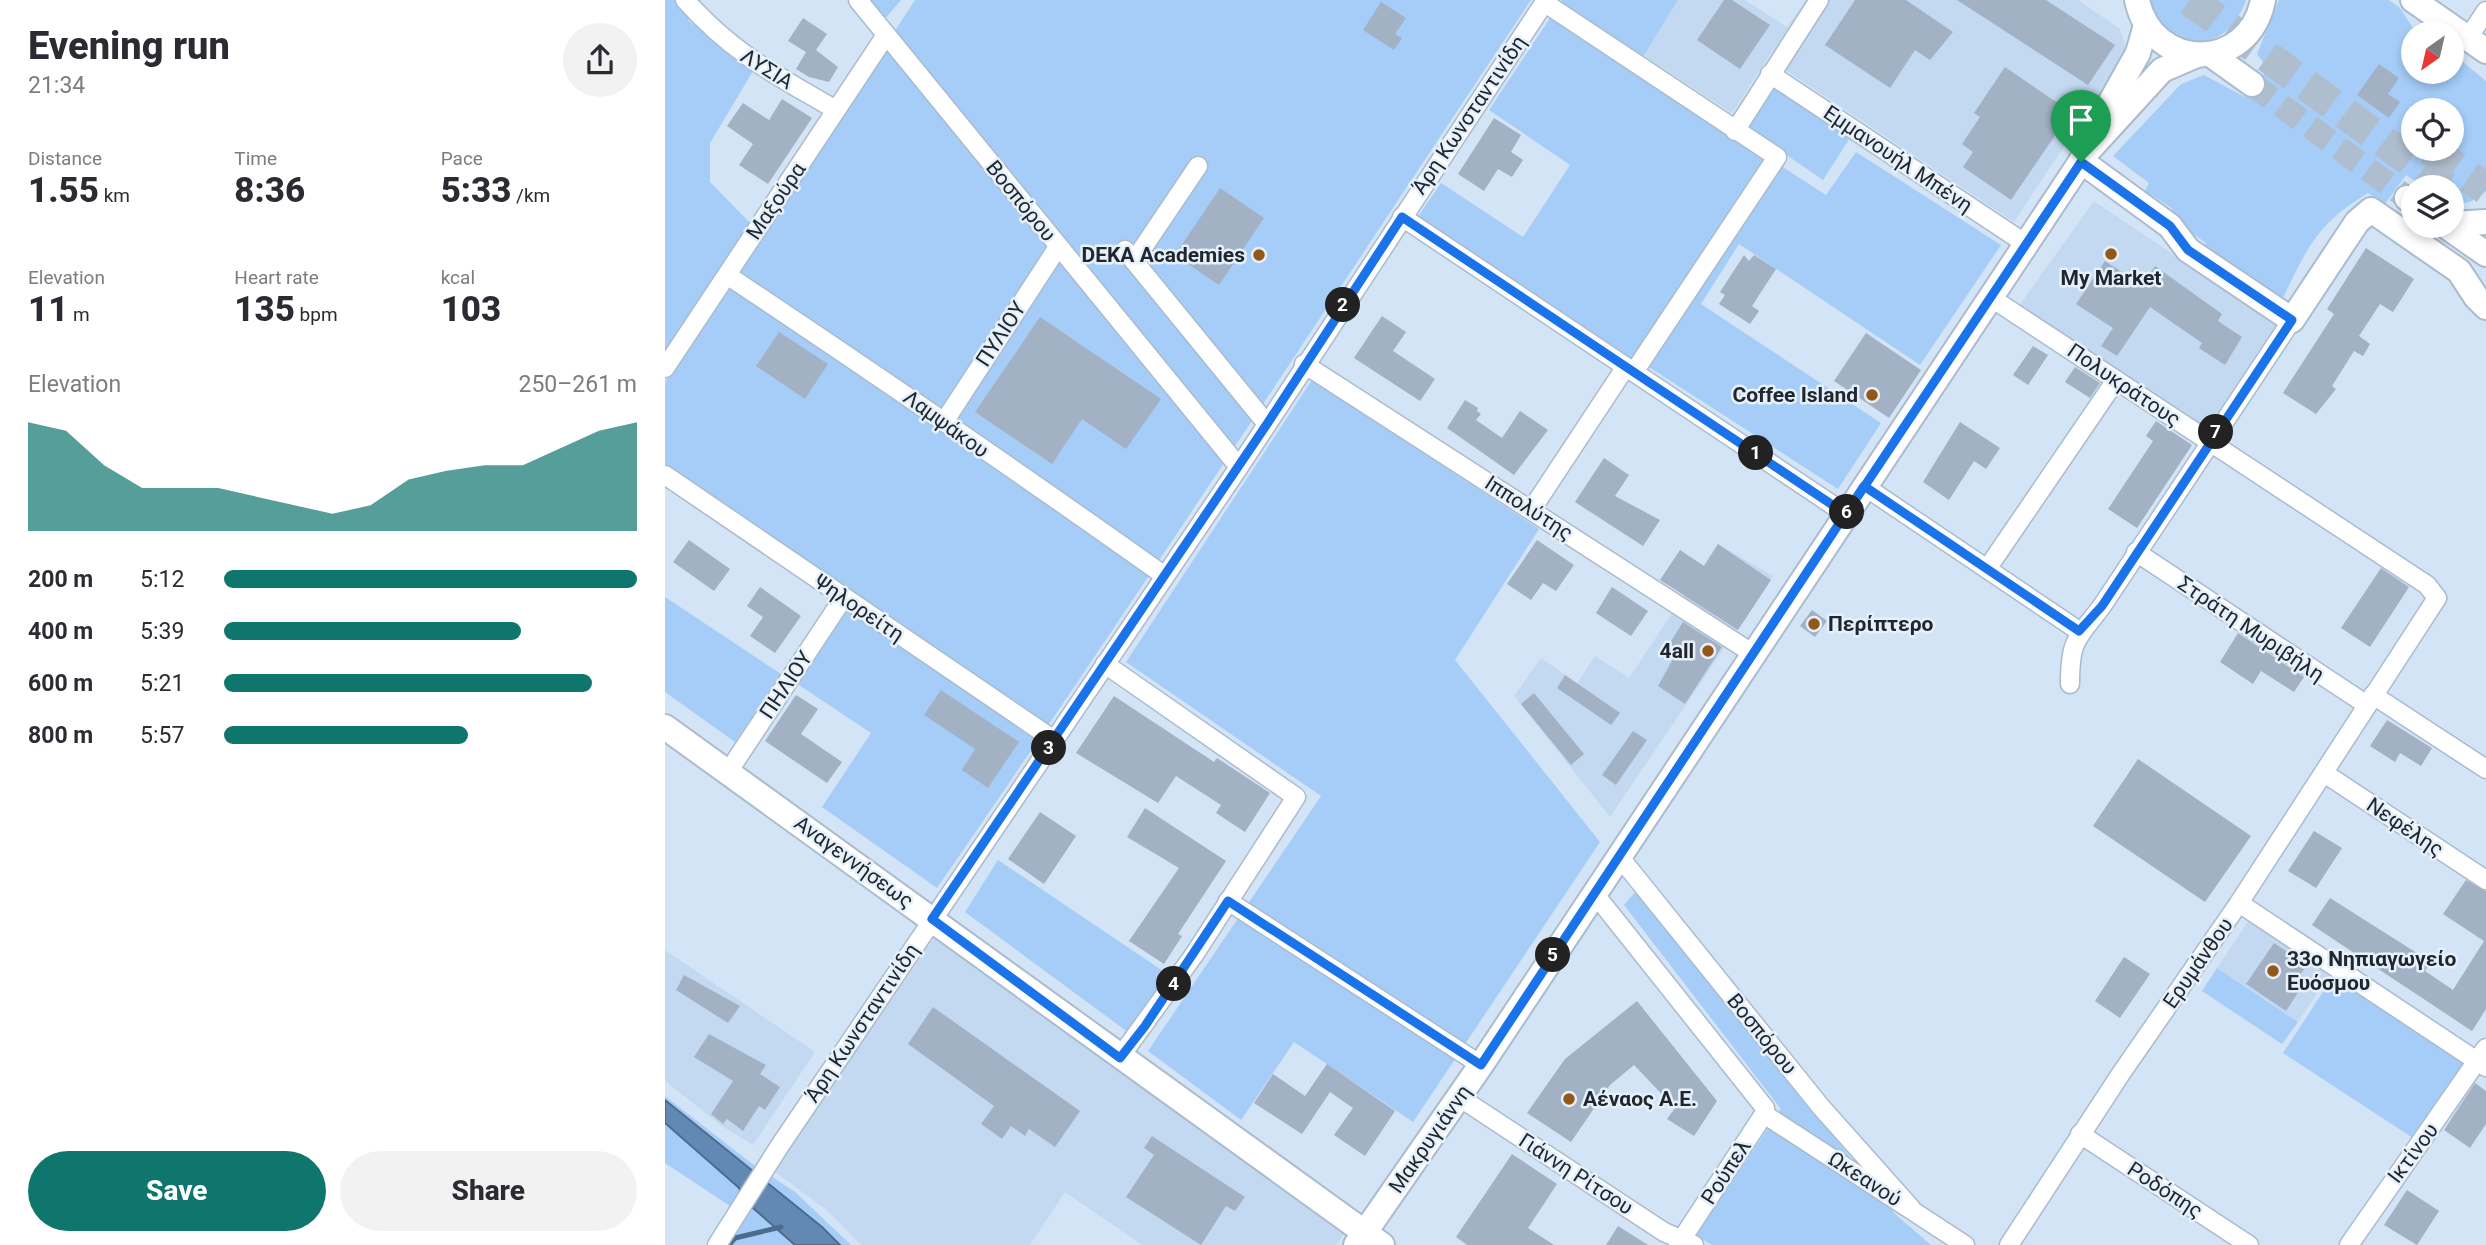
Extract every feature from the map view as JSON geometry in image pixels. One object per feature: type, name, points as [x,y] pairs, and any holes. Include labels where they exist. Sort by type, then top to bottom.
[{"type":"main road","points":[[2137,0],[2146,25],[2170,47],[2204,54],[2252,84],[2245,54],[2248,34],[2263,0]]},
{"type":"main road","points":[[2413,0],[2477,45]]},
{"type":"main road","points":[[2085,156],[2104,114],[2138,53],[2146,25]]},
{"type":"main road","points":[[2085,156],[2141,89],[2162,70],[2230,47],[2248,34]]},
{"type":"main road","points":[[2085,156],[2170,226],[2188,250],[2292,320],[2357,222],[2371,210],[2459,271],[2486,307]]},
{"type":"main road","name":"Μακρυγιάννη","points":[[1367,1241],[1618,855],[2085,156]]},
{"type":"main road","points":[[2464,223],[2486,222]]},
{"type":"main road","points":[[2463,238],[2486,254]]},
{"type":"main road","name":"Αναγεννήσεως","points":[[665,727],[932,919],[1367,1241]]},
{"type":"street","name":"ΛΥΣΙΑ","points":[[685,0],[702,21],[760,67],[836,110]]},
{"type":"street","name":"Βοσπόρου","points":[[857,0],[1239,467]]},
{"type":"street","points":[[1735,131],[1819,0]]},
{"type":"street","points":[[1532,509],[1777,157],[1545,1]]},
{"type":"street","name":"Άρη Κωνσταντινίδη","points":[[717,1245],[932,919],[1239,467],[1545,1]]},
{"type":"street","points":[[2477,45],[2486,11]]},
{"type":"street","name":"Μαξούρα","points":[[665,368],[887,35]]},
{"type":"street","name":"Εμμανουήλ Μπένη","points":[[1770,74],[2026,244]]},
{"type":"street","points":[[1198,166],[1129,255],[1267,424]]},
{"type":"street","points":[[1402,217],[1846,514]]},
{"type":"street","name":"ΠΥΛΙΟΥ","points":[[944,422],[1058,247]]},
{"type":"street","name":"Λαμψάκου","points":[[727,275],[1165,576]]},
{"type":"street","name":"Πολυκράτους","points":[[1990,297],[2432,590]]},
{"type":"street","points":[[2070,684],[2071,650],[2079,631],[2102,606],[2292,320]]},
{"type":"street","name":"Ιππολύτης","points":[[1304,365],[1532,509],[1752,653]]},
{"type":"street","points":[[1987,569],[2116,380]]},
{"type":"street","name":"Ψηλορείτη","points":[[665,475],[1054,740]]},
{"type":"street","points":[[1864,486],[2079,631]]},
{"type":"street","name":"Στράτη Μυριβήλη","points":[[2136,552],[2370,700],[2486,769]]},
{"type":"street","name":"Ερυμάνθου","points":[[2009,1245],[2080,1135],[2239,903],[2435,603],[2437,596],[2432,590]]},
{"type":"street","name":"ΠΗΛΙΟΥ","points":[[728,772],[844,597]]},
{"type":"street","points":[[1105,664],[1296,797],[1152,1016],[1120,1058]]},
{"type":"street","name":"Νεφέλης","points":[[2324,773],[2486,880]]},
{"type":"street","name":"Βοσπόρου","points":[[1618,855],[1821,1107],[1911,1208]]},
{"type":"street","name":"Βοσπόρου","points":[[1594,893],[1761,1106]]},
{"type":"street","points":[[1228,901],[1481,1065]]},
{"type":"street","points":[[2239,903],[2483,1059]]},
{"type":"street","name":"Ικτίνου","points":[[2349,1245],[2483,1059]]},
{"type":"street","name":"Γιάννη Ρίτσου","points":[[1459,1097],[1664,1232],[1685,1243]]},
{"type":"street","name":"Ωκεανού","points":[[1761,1106],[1965,1245]]},
{"type":"street","name":"Ρούπελ","points":[[1685,1243],[1761,1106]]},
{"type":"street","name":"Ροδόπης","points":[[2080,1135],[2249,1245]]},
{"type":"shaded area","points":[[665,0],[701,0],[688,20],[753,71],[710,143],[710,182],[750,223],[665,352]]},
{"type":"shaded area","points":[[868,0],[901,0],[884,20]]},
{"type":"shaded area","points":[[915,0],[1531,0],[1162,557],[937,888],[822,807],[871,733],[796,683],[855,593],[665,465],[665,382]]},
{"type":"shaded area","points":[[1562,0],[1678,0],[1634,71],[1826,195],[1856,152],[2001,245],[1920,365],[1739,244],[1701,304],[1881,423],[1838,489],[1635,358],[1631,362],[1417,218],[1441,183],[1523,237],[1570,165],[1489,110]]},
{"type":"shaded area","points":[[1678,0],[1745,0],[1787,27],[1806,0],[2078,0],[2120,29],[2127,51],[2014,222],[1769,59],[1778,42],[1732,113],[1643,55]]},
{"type":"shaded area","points":[[2149,0],[2246,0],[2237,18],[2226,31],[2212,39],[2198,41],[2170,31],[2158,18]]},
{"type":"shaded area","points":[[2279,0],[2389,0],[2400,8],[2408,21],[2401,21],[2401,84],[2464,84],[2464,63],[2486,81],[2486,191],[2464,204],[2464,175],[2401,175],[2401,182],[2385,204],[2368,193],[2324,228],[2306,253],[2281,302],[2202,251],[2206,243],[2192,233],[2170,207],[2145,191],[2149,183],[2113,156],[2181,84],[2204,75],[2245,97],[2268,69],[2257,54]]},
{"type":"shaded area","points":[[1767,82],[1850,138],[1823,180],[1741,124]]},
{"type":"shaded area","points":[[2094,201],[2278,325],[2209,429],[2018,307]]},
{"type":"shaded area","points":[[1312,380],[1539,529],[1455,660],[1600,842],[1413,1122],[1294,1042],[1241,1120],[1148,1051],[1321,796],[1126,662]]},
{"type":"shaded area","points":[[1718,544],[1773,576],[1610,817],[1514,696],[1541,658],[1577,683],[1595,656],[1629,678]]},
{"type":"shaded area","points":[[665,597],[781,674],[735,742],[665,692]]},
{"type":"shaded area","points":[[998,860],[1169,975],[1129,1033],[965,912]]},
{"type":"shaded area","points":[[1638,889],[1895,1214],[1931,1245],[1712,1245],[1696,1235],[1781,1109],[1624,905]]},
{"type":"shaded area","name":"33ο Νηπιαγωγείο Ευόσμου","points":[[2249,920],[2330,974],[2298,1022],[2217,968]]},
{"type":"shaded area","points":[[935,936],[1346,1231],[1336,1245],[1142,1245],[1065,1192],[1030,1245],[861,1245],[829,1212],[774,1171]]},
{"type":"shaded area","points":[[665,950],[815,1052],[753,1145],[722,1126],[665,1081]]},
{"type":"shaded area","points":[[2217,968],[2298,1022],[2282,1044],[2202,991]]},
{"type":"shaded area","points":[[2334,975],[2467,1064],[2416,1140],[2283,1053]]},
{"type":"shaded area","points":[[665,1096],[751,1163],[795,1192],[851,1245],[720,1245],[742,1214],[665,1163]]},
{"type":"shaded area","points":[[665,1100],[822,1227],[840,1245],[795,1245],[753,1208],[738,1187],[665,1123]]},
{"type":"building","points":[[1724,0],[1732,0],[1770,25],[1740,69],[1697,40]]},
{"type":"building","points":[[1855,0],[1906,0],[1953,32],[1930,60],[1915,50],[1890,88],[1825,45]]},
{"type":"building","points":[[1957,0],[2046,0],[2115,45],[2088,85]]},
{"type":"building","points":[[1381,2],[1406,18],[1395,34],[1402,38],[1394,50],[1363,30]]},
{"type":"building","points":[[803,18],[827,34],[816,50],[838,67],[829,82],[809,77],[796,69],[806,52],[788,41]]},
{"type":"building","points":[[2379,64],[2399,78],[2388,94],[2400,102],[2389,118],[2357,95]]},
{"type":"building","points":[[2005,67],[2071,112],[2011,200],[1963,167],[1973,152],[1962,144],[1980,117],[1974,113]]},
{"type":"building","points":[[782,99],[812,118],[768,184],[739,165],[753,144],[727,126],[743,103],[769,120]]},
{"type":"building","points":[[1494,118],[1521,135],[1511,152],[1523,160],[1512,177],[1498,169],[1484,191],[1458,174]]},
{"type":"building","points":[[1220,188],[1264,218],[1219,285],[1175,255]]},
{"type":"building","points":[[2366,248],[2414,279],[2393,312],[2380,304],[2359,336],[2370,344],[2363,356],[2354,351],[2332,386],[2336,389],[2316,414],[2283,393],[2334,314],[2327,309]]},
{"type":"building","points":[[1744,255],[1749,261],[1754,255],[1776,269],[1752,306],[1759,311],[1750,324],[1719,304],[1725,295],[1720,292]]},
{"type":"building","points":[[2105,261],[2142,285],[2155,266],[2222,314],[2218,321],[2242,337],[2225,365],[2199,348],[2202,343],[2150,307],[2117,356],[2101,346],[2113,328],[2076,304]]},
{"type":"building","points":[[1382,316],[1406,332],[1393,351],[1435,379],[1420,401],[1354,358]]},
{"type":"building","points":[[1040,317],[1161,399],[1126,449],[1082,419],[1052,464],[975,412]]},
{"type":"building","points":[[779,332],[828,364],[805,399],[756,366]]},
{"type":"building","points":[[1866,333],[1921,370],[1889,418],[1834,381]]},
{"type":"building","points":[[2033,346],[2048,355],[2028,385],[2013,375]]},
{"type":"building","points":[[2075,367],[2100,383],[2090,398],[2065,382]]},
{"type":"building","points":[[1465,400],[1478,408],[1477,411],[1481,414],[1476,420],[1502,438],[1520,411],[1548,430],[1514,475],[1447,428]]},
{"type":"building","points":[[2156,421],[2192,445],[2137,528],[2108,509],[2153,441],[2146,436]]},
{"type":"building","points":[[1960,422],[2000,448],[1986,469],[1974,461],[1949,500],[1923,482]]},
{"type":"building","points":[[1604,458],[1629,475],[1615,496],[1660,520],[1643,546],[1575,502]]},
{"type":"building","points":[[689,540],[730,569],[714,591],[673,562]]},
{"type":"building","points":[[1537,540],[1574,565],[1556,591],[1543,583],[1531,600],[1507,584]]},
{"type":"building","points":[[1718,544],[1771,580],[1738,630],[1660,580],[1680,550],[1704,566]]},
{"type":"building","points":[[2381,568],[2409,587],[2370,647],[2341,628]]},
{"type":"building","points":[[760,587],[801,616],[775,653],[750,636],[763,617],[747,606]]},
{"type":"building","points":[[1612,587],[1648,611],[1631,636],[1596,613]]},
{"type":"building","name":"Περίπτερο","points":[[1812,610],[1827,621],[1815,637],[1800,626]]},
{"type":"building","points":[[1683,622],[1722,647],[1685,704],[1658,686],[1674,657],[1665,651]]},
{"type":"building","points":[[2238,633],[2304,677],[2294,692],[2261,671],[2253,684],[2220,662]]},
{"type":"building","points":[[1565,675],[1620,713],[1611,725],[1557,688]]},
{"type":"building","points":[[941,690],[1019,742],[988,788],[962,770],[975,749],[924,715]]},
{"type":"building","points":[[1534,693],[1584,754],[1571,765],[1521,704]]},
{"type":"building","points":[[796,695],[818,709],[801,734],[842,762],[827,783],[765,741]]},
{"type":"building","points":[[1114,696],[1214,762],[1217,758],[1270,793],[1245,832],[1216,813],[1221,805],[1176,776],[1158,803],[1076,753]]},
{"type":"building","points":[[2387,720],[2432,748],[2421,766],[2400,753],[2395,762],[2370,746]]},
{"type":"building","points":[[1633,731],[1647,740],[1616,785],[1602,775]]},
{"type":"building","points":[[2138,759],[2251,836],[2205,902],[2093,826]]},
{"type":"building","points":[[1145,808],[1226,861],[1178,934],[1182,936],[1164,964],[1129,941],[1179,868],[1127,837]]},
{"type":"building","points":[[1040,812],[1076,836],[1044,884],[1008,859]]},
{"type":"building","points":[[2314,831],[2342,848],[2316,888],[2288,871]]},
{"type":"building","points":[[2466,880],[2486,891],[2486,1009],[2472,1031],[2312,925],[2330,898],[2431,962],[2425,971],[2453,990],[2484,941],[2443,914]]},
{"type":"building","points":[[2274,943],[2307,965],[2292,987],[2299,991],[2286,1011],[2246,984]]},
{"type":"building","points":[[2124,957],[2150,974],[2120,1018],[2095,1001]]},
{"type":"building","points":[[684,975],[740,1006],[728,1023],[676,990]]},
{"type":"building","points":[[1637,1001],[1717,1101],[1694,1136],[1667,1119],[1675,1108],[1634,1065],[1610,1085],[1571,1142],[1527,1113],[1565,1059]]},
{"type":"building","points":[[933,1007],[1080,1111],[1055,1147],[1029,1129],[1025,1136],[1011,1126],[1002,1139],[981,1124],[994,1106],[908,1044]]},
{"type":"building","points":[[709,1034],[766,1065],[760,1074],[780,1087],[765,1110],[759,1106],[743,1131],[727,1119],[723,1124],[711,1114],[733,1081],[694,1057]]},
{"type":"building","points":[[1327,1064],[1395,1111],[1365,1156],[1334,1135],[1353,1108],[1330,1092],[1302,1134],[1254,1103],[1273,1074],[1305,1096]]},
{"type":"building","points":[[2475,1083],[2486,1091],[2486,1124],[2470,1148],[2444,1130]]},
{"type":"building","points":[[1152,1136],[1245,1197],[1235,1211],[1226,1206],[1201,1245],[1126,1197],[1154,1155],[1144,1148]]},
{"type":"building","points":[[1512,1154],[1557,1184],[1528,1228],[1554,1245],[1467,1245],[1456,1237]]},
{"type":"building","points":[[2407,1190],[2439,1211],[2417,1245],[2384,1225]]},
{"type":"building","points":[[1618,1226],[1648,1245],[1606,1245]]},
{"type":"waterway","points":[[729,1245],[735,1238],[781,1227]]},
{"type":"tunnel","points":[[2190,0],[2430,175]]},
{"type":"tunnel","points":[[2252,84],[2401,194]]},
{"type":"tunnel","points":[[2447,161],[2486,189]]},
{"type":"place","name":"Μy Μarket","points":[[2111,254]]},
{"type":"place","name":"DEKA Academies","points":[[1259,255]]},
{"type":"place","name":"Coffee Island","points":[[1872,395]]},
{"type":"place","name":"Περίπτερο","points":[[1814,624]]},
{"type":"place","name":"4all","points":[[1708,651]]},
{"type":"place","name":"33ο Νηπιαγωγείο Ευόσμου","points":[[2273,971]]},
{"type":"place","name":"Αέναος Α.Ε.","points":[[1569,1099]]},
{"type":"route","points":[[2081,162],[1990,297],[1846,514],[1402,217],[1267,424],[932,919],[1120,1058],[1194,955],[1228,901],[1481,1065],[1618,855],[1752,653],[1846,514],[1864,486],[2079,631],[2102,606],[2292,320],[2188,250],[2170,226],[2081,162]]}]
